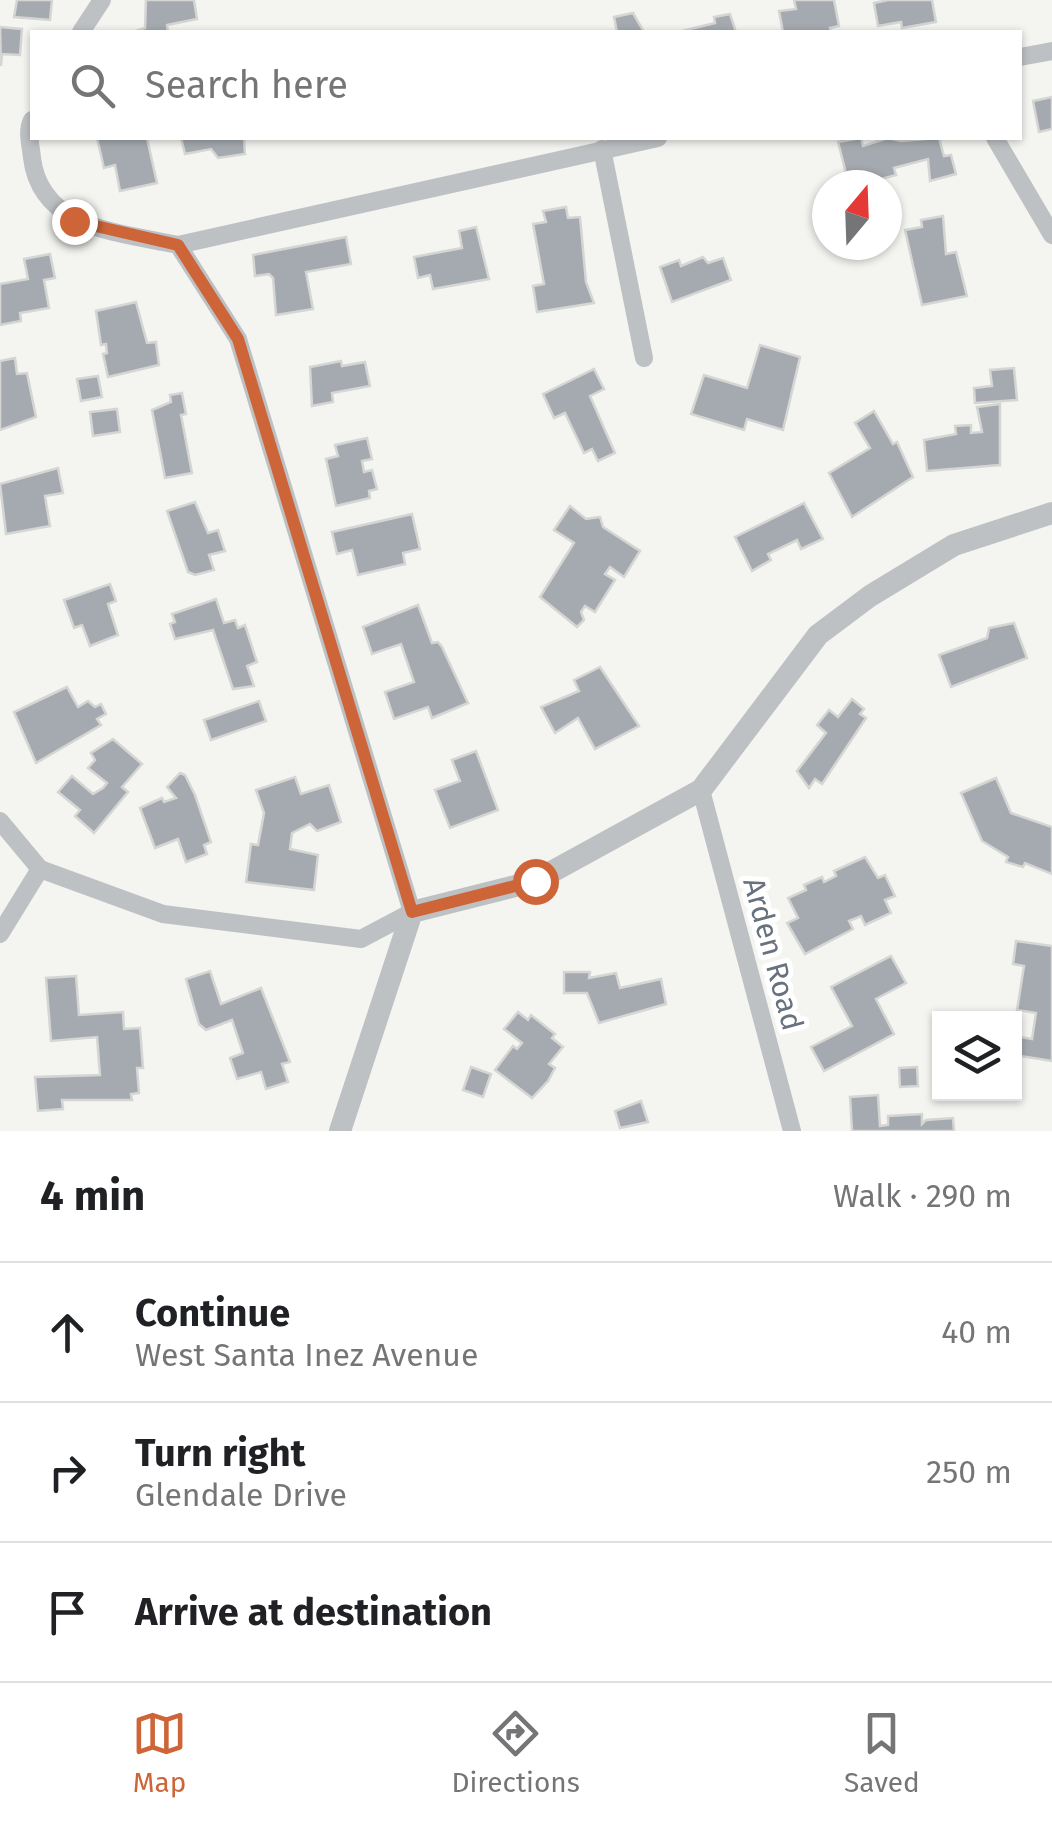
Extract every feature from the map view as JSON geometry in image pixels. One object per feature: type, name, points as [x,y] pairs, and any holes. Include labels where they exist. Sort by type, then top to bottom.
[{"type":"street","points":[[82,30],[102,0]]},
{"type":"street","points":[[1022,58],[1052,51]]},
{"type":"street","points":[[30,124],[34,173],[50,204],[74,221],[178,245],[648,140]]},
{"type":"street","points":[[996,140],[1052,234]]},
{"type":"street","points":[[602,149],[644,358]]},
{"type":"street","points":[[178,245],[238,339],[412,912],[340,1131]]},
{"type":"street","points":[[0,821],[40,869],[163,914],[361,939],[412,912],[535,881],[701,790],[818,636],[870,596],[954,545],[1052,513]]},
{"type":"street","name":"Arden Road","points":[[701,790],[792,1131]]},
{"type":"street","points":[[0,934],[40,869]]},
{"type":"building","points":[[17,0],[52,0],[50,20],[14,17]]},
{"type":"building","points":[[146,0],[194,0],[197,19],[167,25],[168,30],[139,30],[145,28]]},
{"type":"building","points":[[794,0],[834,0],[839,26],[830,30],[783,30],[779,11],[796,9]]},
{"type":"building","points":[[932,0],[936,22],[902,28],[901,22],[878,26],[874,3]]},
{"type":"building","points":[[633,13],[643,30],[617,30],[614,17]]},
{"type":"building","points":[[730,14],[735,30],[686,30],[715,23],[714,17]]},
{"type":"building","points":[[0,27],[22,29],[20,55],[2,54],[1,66]]},
{"type":"building","points":[[1052,97],[1052,129],[1039,132],[1033,101]]},
{"type":"building","points":[[97,140],[147,140],[157,183],[120,191],[115,165],[104,168]]},
{"type":"building","points":[[182,140],[244,140],[245,154],[218,158],[211,149],[185,154]]},
{"type":"building","points":[[862,140],[863,146],[882,140],[940,140],[944,156],[951,155],[956,174],[930,181],[928,159],[895,170],[845,170],[838,142]]},
{"type":"building","points":[[566,207],[568,218],[580,217],[586,282],[594,303],[537,312],[533,286],[544,284],[533,224],[546,222],[543,211]]},
{"type":"building","points":[[943,216],[946,254],[956,252],[967,296],[922,305],[905,230],[922,227],[921,220]]},
{"type":"building","points":[[476,227],[489,279],[433,289],[430,275],[418,278],[414,257],[462,248],[459,231]]},
{"type":"building","points":[[346,237],[351,264],[306,272],[313,309],[276,315],[273,278],[269,274],[255,276],[253,255]]},
{"type":"building","points":[[50,254],[55,278],[44,280],[49,308],[20,313],[21,321],[0,325],[0,284],[28,279],[24,259]]},
{"type":"building","points":[[703,257],[708,263],[723,258],[731,280],[672,302],[660,267],[679,260],[681,266]]},
{"type":"building","points":[[136,302],[147,343],[156,342],[159,365],[108,377],[103,354],[107,353],[106,344],[101,345],[96,311]]},
{"type":"building","points":[[760,345],[800,357],[783,430],[747,419],[744,430],[691,414],[704,375],[747,388]]},
{"type":"building","points":[[15,358],[17,374],[27,373],[36,417],[0,430],[0,361]]},
{"type":"building","points":[[341,361],[342,366],[365,362],[370,386],[332,393],[333,402],[312,406],[310,367]]},
{"type":"building","points":[[1014,368],[1017,400],[975,403],[974,388],[992,386],[990,370]]},
{"type":"building","points":[[594,369],[604,389],[590,396],[615,453],[598,461],[592,449],[584,453],[565,413],[554,418],[543,394]]},
{"type":"building","points":[[98,376],[102,397],[81,401],[77,379]]},
{"type":"building","points":[[182,393],[186,414],[181,415],[192,473],[165,478],[152,410],[171,402],[170,395]]},
{"type":"building","points":[[1000,404],[1000,465],[927,471],[924,440],[956,434],[955,426],[971,425],[971,433],[982,432],[977,407]]},
{"type":"building","points":[[117,409],[120,432],[93,436],[90,412]]},
{"type":"building","points":[[874,411],[893,444],[897,442],[913,477],[852,517],[829,473],[870,448],[855,423]]},
{"type":"building","points":[[367,438],[372,459],[362,461],[364,472],[372,470],[377,489],[369,491],[370,498],[336,506],[326,459],[338,456],[335,445]]},
{"type":"building","points":[[58,468],[63,493],[45,496],[50,526],[6,534],[0,484]]},
{"type":"building","points":[[195,502],[208,533],[218,530],[225,551],[209,555],[214,570],[195,575],[188,572],[167,511]]},
{"type":"building","points":[[804,503],[823,539],[801,549],[797,540],[768,554],[771,560],[752,571],[735,537]]},
{"type":"building","points":[[570,506],[586,519],[600,517],[603,527],[640,551],[624,577],[610,567],[605,574],[615,580],[595,612],[585,606],[581,612],[584,620],[577,627],[540,597],[574,543],[554,530]]},
{"type":"building","points":[[412,514],[420,549],[403,553],[405,564],[358,575],[352,550],[337,554],[332,532]]},
{"type":"building","points":[[110,584],[116,601],[108,604],[118,635],[90,646],[82,625],[74,628],[64,600]]},
{"type":"building","points":[[216,599],[224,623],[235,620],[238,628],[245,625],[257,662],[247,666],[254,686],[233,689],[213,630],[175,639],[170,624],[175,622],[172,614]]},
{"type":"building","points":[[418,605],[432,643],[438,642],[442,647],[468,703],[432,718],[428,707],[394,719],[385,692],[414,682],[401,644],[372,654],[363,627]]},
{"type":"building","points":[[1014,623],[1027,658],[951,687],[939,655],[987,638],[989,628]]},
{"type":"building","points":[[600,667],[639,726],[595,749],[578,718],[555,733],[541,707],[579,691],[574,680]]},
{"type":"building","points":[[67,687],[78,707],[88,701],[95,707],[101,704],[106,714],[97,719],[101,725],[36,763],[14,712]]},
{"type":"building","points":[[852,699],[864,709],[860,714],[866,718],[822,784],[815,779],[809,788],[797,771],[826,733],[817,725],[829,710],[838,717]]},
{"type":"building","points":[[259,701],[266,721],[211,740],[204,720]]},
{"type":"building","points":[[113,739],[142,764],[122,787],[128,792],[94,833],[75,816],[80,810],[58,792],[72,776],[93,794],[103,788],[107,783],[88,768],[95,760],[91,753]]},
{"type":"building","points":[[476,751],[498,810],[450,828],[435,790],[460,781],[452,760]]},
{"type":"building","points":[[180,773],[185,775],[195,795],[211,842],[204,845],[207,854],[186,862],[178,839],[155,848],[140,808],[162,798],[164,802],[176,798],[167,787]]},
{"type":"building","points":[[295,777],[301,794],[329,785],[341,822],[317,831],[310,824],[292,833],[290,849],[318,855],[314,890],[246,882],[251,844],[258,845],[264,813],[256,790]]},
{"type":"building","points":[[996,778],[1011,813],[1052,827],[1052,874],[1025,863],[1023,867],[1006,862],[1008,857],[982,841],[961,793]]},
{"type":"building","points":[[865,857],[878,878],[885,875],[895,896],[885,900],[891,913],[865,925],[861,916],[849,921],[853,929],[805,954],[787,923],[798,918],[788,898],[806,890],[804,885],[822,877],[824,882],[836,876],[834,871]]},
{"type":"building","points":[[1016,941],[1052,946],[1052,1061],[1022,1056],[1022,1037],[1032,1039],[1036,1013],[1017,1010],[1024,966],[1013,964]]},
{"type":"building","points":[[891,956],[906,983],[876,999],[894,1034],[824,1071],[811,1047],[852,1026],[831,987]]},
{"type":"building","points":[[210,971],[221,1004],[261,988],[290,1062],[282,1064],[288,1082],[266,1089],[261,1072],[237,1079],[230,1058],[243,1053],[232,1020],[206,1030],[199,1024],[186,979]]},
{"type":"building","points":[[564,972],[590,972],[589,978],[616,973],[620,988],[661,979],[666,1004],[599,1023],[587,993],[564,993]]},
{"type":"building","points":[[76,976],[79,1015],[123,1012],[124,1029],[140,1028],[143,1068],[137,1068],[139,1093],[131,1094],[132,1100],[62,1100],[63,1109],[38,1111],[35,1077],[100,1075],[97,1037],[51,1041],[46,978]]},
{"type":"building","points":[[518,1012],[528,1020],[531,1015],[555,1034],[552,1038],[563,1047],[549,1064],[555,1068],[548,1081],[532,1098],[495,1070],[513,1046],[517,1049],[522,1043],[504,1029]]},
{"type":"building","points":[[471,1067],[491,1074],[483,1097],[463,1090]]},
{"type":"building","points":[[917,1067],[918,1086],[900,1087],[899,1068]]},
{"type":"building","points":[[878,1095],[880,1126],[888,1125],[888,1116],[922,1114],[922,1124],[926,1120],[953,1118],[954,1131],[852,1131],[850,1097]]},
{"type":"building","points":[[641,1101],[648,1122],[620,1128],[615,1111]]},
{"type":"route","points":[[74,221],[178,245],[238,339],[412,912],[535,881]]}]
